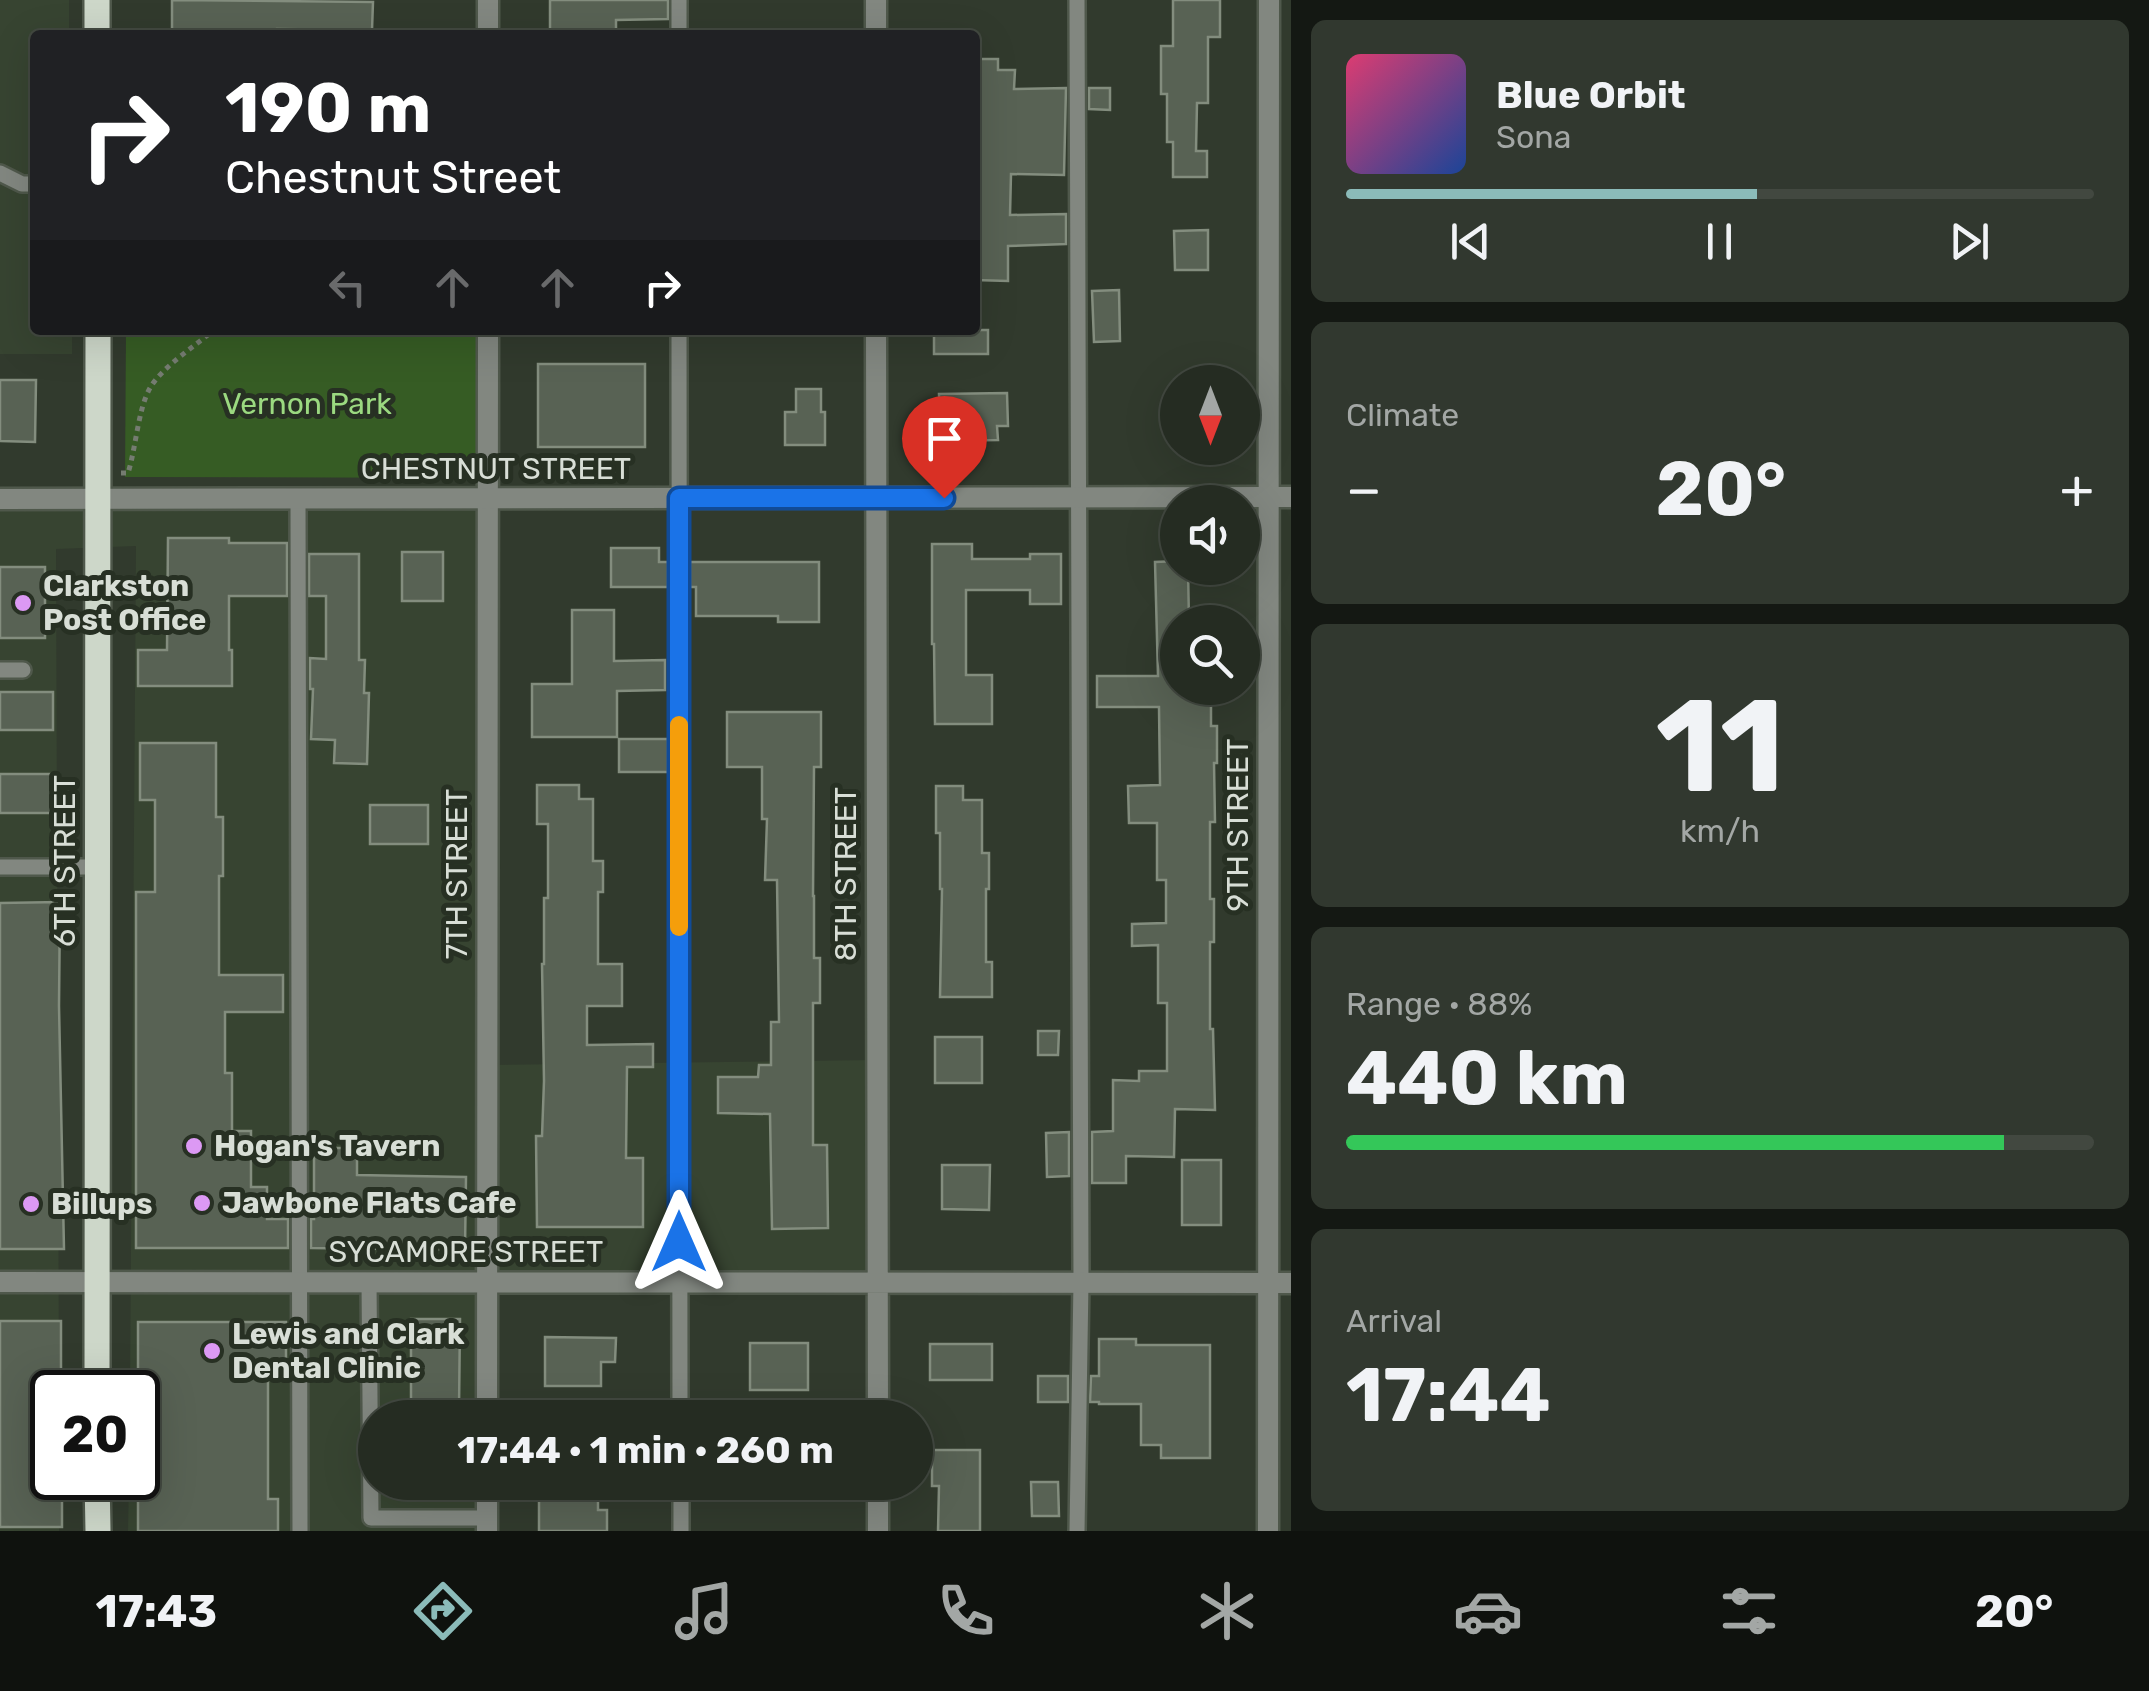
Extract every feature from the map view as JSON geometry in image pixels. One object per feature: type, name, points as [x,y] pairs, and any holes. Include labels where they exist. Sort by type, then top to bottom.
[{"type":"main road","points":[[96,0],[97,30]]},
{"type":"main road","name":"6TH STREET","points":[[97,1370],[98,335]]},
{"type":"main road","points":[[97,1500],[98,1531]]},
{"type":"street","points":[[488,0],[488,30]]},
{"type":"street","points":[[876,0],[876,30]]},
{"type":"street","name":"9TH STREET","points":[[1268,1531],[1269,0]]},
{"type":"street","name":"7TH STREET","points":[[487,1400],[488,335]]},
{"type":"street","name":"8TH STREET","points":[[876,335],[878,1400]]},
{"type":"street","name":"CHESTNUT STREET","points":[[0,499],[1291,497]]},
{"type":"street","name":"SYCAMORE STREET","points":[[0,1282],[1291,1283]]},
{"type":"street","points":[[878,1500],[878,1531]]},
{"type":"lane","points":[[678,0],[679,30]]},
{"type":"lane","points":[[1077,0],[1077,1531]]},
{"type":"lane","points":[[0,173],[30,184]]},
{"type":"lane","points":[[679,335],[680,1400]]},
{"type":"lane","points":[[298,499],[300,1531]]},
{"type":"lane","points":[[0,670],[22,670]]},
{"type":"lane","points":[[0,867],[97,866]]},
{"type":"lane","points":[[369,1282],[372,1400]]},
{"type":"lane","points":[[371,1500],[370,1518],[487,1525]]},
{"type":"lane","points":[[680,1500],[681,1531]]},
{"type":"path","points":[[98,473],[128,473],[150,387],[208,335]]},
{"type":"shaded area","points":[[0,0],[69,0],[69,30],[30,30],[30,335],[72,335],[72,354],[0,354]]},
{"type":"shaded area","points":[[0,499],[488,499],[487,1065],[877,1060],[877,1282],[487,1282],[484,1400],[358,1400],[358,1500],[480,1500],[479,1531],[128,1531],[129,1500],[160,1500],[160,1370],[130,1370],[136,546],[56,549],[59,1370],[30,1370],[30,1500],[59,1500],[59,1531],[0,1531]]},
{"type":"green space","name":"Vernon Park","points":[[126,335],[488,335],[488,478],[125,477]]},
{"type":"building","points":[[172,0],[373,2],[372,30],[172,30]]},
{"type":"building","points":[[550,0],[668,0],[668,19],[616,20],[616,30],[550,30]]},
{"type":"building","points":[[1173,0],[1220,0],[1220,37],[1208,37],[1208,103],[1197,103],[1196,151],[1207,151],[1207,177],[1173,177],[1173,142],[1167,142],[1167,94],[1161,94],[1161,46],[1173,46]]},
{"type":"building","points":[[980,59],[998,59],[998,70],[1015,70],[1014,89],[1066,88],[1064,175],[1011,174],[1010,215],[1066,214],[1066,244],[1008,246],[1008,281],[980,280]]},
{"type":"building","points":[[1089,88],[1110,88],[1110,110],[1089,109]]},
{"type":"building","points":[[1208,230],[1208,270],[1175,270],[1174,231]]},
{"type":"building","points":[[1119,290],[1120,341],[1094,342],[1092,291]]},
{"type":"building","points":[[980,330],[988,330],[988,354],[934,354],[934,335],[980,335]]},
{"type":"building","points":[[538,364],[645,364],[645,447],[538,447]]},
{"type":"building","points":[[0,380],[36,380],[35,442],[0,441]]},
{"type":"building","points":[[796,389],[821,389],[825,445],[785,445],[785,412],[796,412]]},
{"type":"building","points":[[1007,393],[1008,426],[997,426],[998,440],[940,441],[939,394]]},
{"type":"building","points":[[168,538],[287,543],[287,596],[229,596],[232,686],[138,686],[138,650],[167,650]]},
{"type":"building","points":[[932,544],[972,544],[972,559],[1030,559],[1030,554],[1061,554],[1061,604],[1030,604],[1030,590],[966,590],[966,675],[992,675],[992,724],[935,724]]},
{"type":"building","points":[[611,548],[659,548],[659,562],[668,562],[668,587],[611,587]]},
{"type":"building","points":[[402,552],[443,552],[443,601],[402,601]]},
{"type":"building","points":[[309,554],[359,554],[359,660],[365,660],[364,693],[369,693],[367,764],[334,763],[335,740],[311,739],[310,658],[326,659],[326,596],[309,596]]},
{"type":"building","points":[[690,562],[819,562],[819,622],[778,622],[778,616],[696,616],[696,587],[690,587]]},
{"type":"building","points":[[1155,562],[1160,562],[1160,585],[1188,585],[1189,605],[1160,605],[1160,705],[1211,705],[1211,726],[1217,726],[1215,822],[1210,822],[1214,942],[1210,942],[1210,1029],[1215,1110],[1175,1109],[1174,1157],[1126,1156],[1126,1183],[1092,1183],[1092,1132],[1113,1131],[1113,1080],[1139,1081],[1139,1071],[1167,1071],[1167,1003],[1158,1003],[1158,945],[1132,946],[1132,924],[1166,923],[1166,880],[1157,880],[1157,823],[1129,823],[1128,786],[1160,785],[1159,707],[1097,707],[1097,676],[1158,676]]},
{"type":"building","name":"Clarkston Post Office","points":[[0,567],[45,567],[45,638],[0,638]]},
{"type":"building","points":[[572,610],[614,610],[614,661],[665,660],[665,690],[617,691],[617,737],[532,737],[532,684],[572,684]]},
{"type":"building","points":[[0,692],[53,692],[53,730],[0,730]]},
{"type":"building","points":[[727,712],[821,712],[821,767],[814,767],[814,958],[820,958],[820,1003],[813,1003],[813,1145],[827,1145],[828,1228],[772,1229],[770,1114],[718,1113],[718,1077],[758,1077],[759,1065],[771,1065],[771,1022],[779,1022],[777,880],[765,880],[767,819],[762,819],[762,767],[727,767]]},
{"type":"building","points":[[619,739],[668,739],[668,772],[619,772]]},
{"type":"building","points":[[140,743],[216,743],[216,817],[223,817],[219,975],[283,975],[283,1012],[225,1012],[225,1073],[232,1073],[232,1131],[251,1131],[251,1187],[267,1187],[267,1219],[288,1219],[288,1248],[136,1248],[136,892],[155,892],[155,800],[140,800]]},
{"type":"building","points":[[0,774],[59,774],[59,813],[0,813]]},
{"type":"building","points":[[537,785],[579,785],[579,799],[593,799],[593,861],[603,861],[603,892],[598,892],[598,964],[622,964],[622,1006],[587,1006],[587,1045],[653,1044],[653,1067],[627,1067],[626,1158],[643,1158],[643,1227],[537,1227],[536,1136],[542,1136],[542,964],[544,898],[548,898],[548,824],[537,824]]},
{"type":"building","points":[[936,786],[963,786],[963,800],[982,800],[982,853],[989,853],[986,962],[992,962],[992,997],[940,997],[942,889]]},
{"type":"building","points":[[370,805],[428,805],[428,844],[370,844]]},
{"type":"building","points":[[60,902],[64,1249],[0,1249],[0,903]]},
{"type":"building","points":[[1038,1031],[1059,1031],[1058,1055],[1038,1055]]},
{"type":"building","points":[[935,1037],[982,1037],[982,1083],[935,1083]]},
{"type":"building","points":[[1069,1132],[1069,1176],[1047,1177],[1046,1133]]},
{"type":"building","points":[[314,1148],[357,1148],[357,1175],[466,1177],[465,1250],[311,1248]]},
{"type":"building","points":[[1182,1160],[1221,1160],[1221,1225],[1182,1225]]},
{"type":"building","points":[[942,1165],[990,1165],[989,1210],[942,1209]]},
{"type":"building","points":[[411,1319],[460,1319],[459,1400],[411,1400]]},
{"type":"building","points":[[0,1321],[61,1321],[61,1370],[30,1370],[30,1500],[62,1500],[62,1527],[0,1527]]},
{"type":"building","points":[[138,1322],[286,1322],[286,1380],[268,1380],[268,1499],[278,1499],[278,1531],[138,1531],[138,1500],[160,1500],[160,1370],[138,1370]]},
{"type":"building","points":[[545,1337],[616,1338],[615,1362],[601,1362],[601,1386],[545,1386]]},
{"type":"building","points":[[1099,1339],[1136,1339],[1136,1345],[1210,1345],[1210,1458],[1161,1458],[1161,1445],[1141,1445],[1141,1404],[1090,1402],[1091,1376],[1099,1376]]},
{"type":"building","points":[[750,1343],[808,1343],[808,1390],[750,1390]]},
{"type":"building","points":[[930,1344],[992,1344],[992,1380],[930,1380]]},
{"type":"building","points":[[1038,1376],[1068,1376],[1068,1402],[1038,1402]]},
{"type":"building","points":[[933,1450],[980,1450],[980,1531],[938,1531],[939,1486],[933,1486]]},
{"type":"building","points":[[1031,1482],[1058,1482],[1059,1516],[1032,1516]]},
{"type":"building","points":[[539,1500],[598,1500],[598,1510],[607,1510],[607,1531],[539,1531]]},
{"type":"slow traffic","points":[[679,725],[679,927]]},
{"type":"place","name":"Clarkston Post Office","points":[[23,603]]},
{"type":"place","name":"Hogan's Tavern","points":[[194,1146]]},
{"type":"place","name":"Jawbone Flats Cafe","points":[[202,1203]]},
{"type":"place","name":"Billups","points":[[31,1204]]},
{"type":"place","name":"Lewis and Clark Dental Clinic","points":[[212,1351]]},
{"type":"route","points":[[679,1242],[679,498],[944,498]]}]
